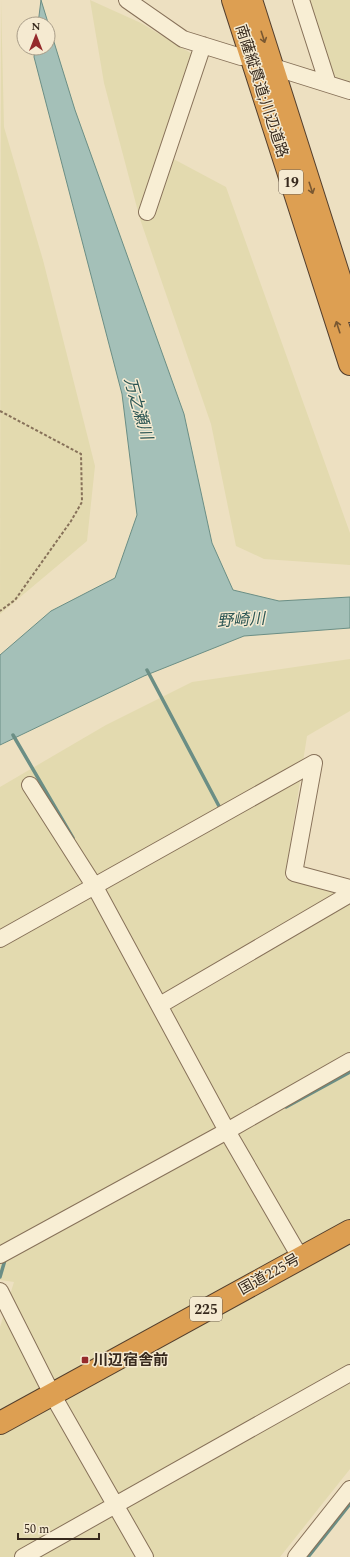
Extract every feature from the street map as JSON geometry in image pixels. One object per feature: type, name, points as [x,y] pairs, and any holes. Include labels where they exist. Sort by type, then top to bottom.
[{"type":"highway","name":"南薩縦貫道;川辺道路","points":[[233,0],[350,364]]},
{"type":"highway","name":"南薩縦貫道;川辺道路","points":[[251,0],[350,311]]},
{"type":"highway","name":"国道225号","points":[[0,1423],[300,1257],[350,1231]]},
{"type":"street","points":[[127,0],[183,39],[241,57]]},
{"type":"street","points":[[300,0],[328,84]]},
{"type":"street","points":[[147,212],[204,45]]},
{"type":"street","points":[[280,69],[350,91]]},
{"type":"street","points":[[0,939],[314,763],[294,873],[350,888]]},
{"type":"street","points":[[30,785],[95,887],[163,1003],[227,1131],[300,1257]]},
{"type":"street","points":[[163,1003],[350,894]]},
{"type":"street","points":[[0,1254],[227,1131],[350,1061]]},
{"type":"street","points":[[0,1291],[52,1394],[146,1557]]},
{"type":"street","points":[[23,1557],[117,1506],[350,1373]]},
{"type":"street","points":[[296,1557],[350,1489]]},
{"type":"path","points":[[0,411],[81,454],[82,502],[71,521],[15,600],[0,611]]},
{"type":"shaded area","points":[[1,0],[4,127],[43,260],[95,466],[87,541],[0,614]]},
{"type":"shaded area","points":[[90,0],[141,23],[194,55],[166,155],[226,187],[350,533],[350,565],[264,559],[236,546],[211,424],[140,219],[104,83]]},
{"type":"shaded area","points":[[304,0],[350,0],[350,88],[328,73]]},
{"type":"shaded area","points":[[350,659],[350,711],[307,736],[285,878],[350,893],[350,1469],[280,1557],[0,1557],[0,1327],[14,1282],[0,1280],[0,787],[106,725],[192,682]]},
{"type":"water","points":[[41,0],[46,16],[39,16]]},
{"type":"water","points":[[56,49],[75,110],[184,414],[212,543],[233,590],[279,601],[350,597],[350,628],[244,636],[144,676],[0,745],[0,655],[51,611],[115,578],[137,515],[122,394],[34,57],[56,56]]},
{"type":"waterway","points":[[147,670],[220,808],[218,809]]},
{"type":"waterway","points":[[13,735],[73,838]]},
{"type":"waterway","points":[[286,1107],[350,1072]]},
{"type":"waterway","points":[[0,1277],[5,1260]]},
{"type":"waterway","points":[[308,1557],[350,1504]]},
{"type":"place","name":"川辺宿舎前","points":[[85,1360]]},
{"type":"water label","name":"万之瀬川","points":[[139,408]]},
{"type":"water label","name":"野崎川","points":[[241,619]]}]
